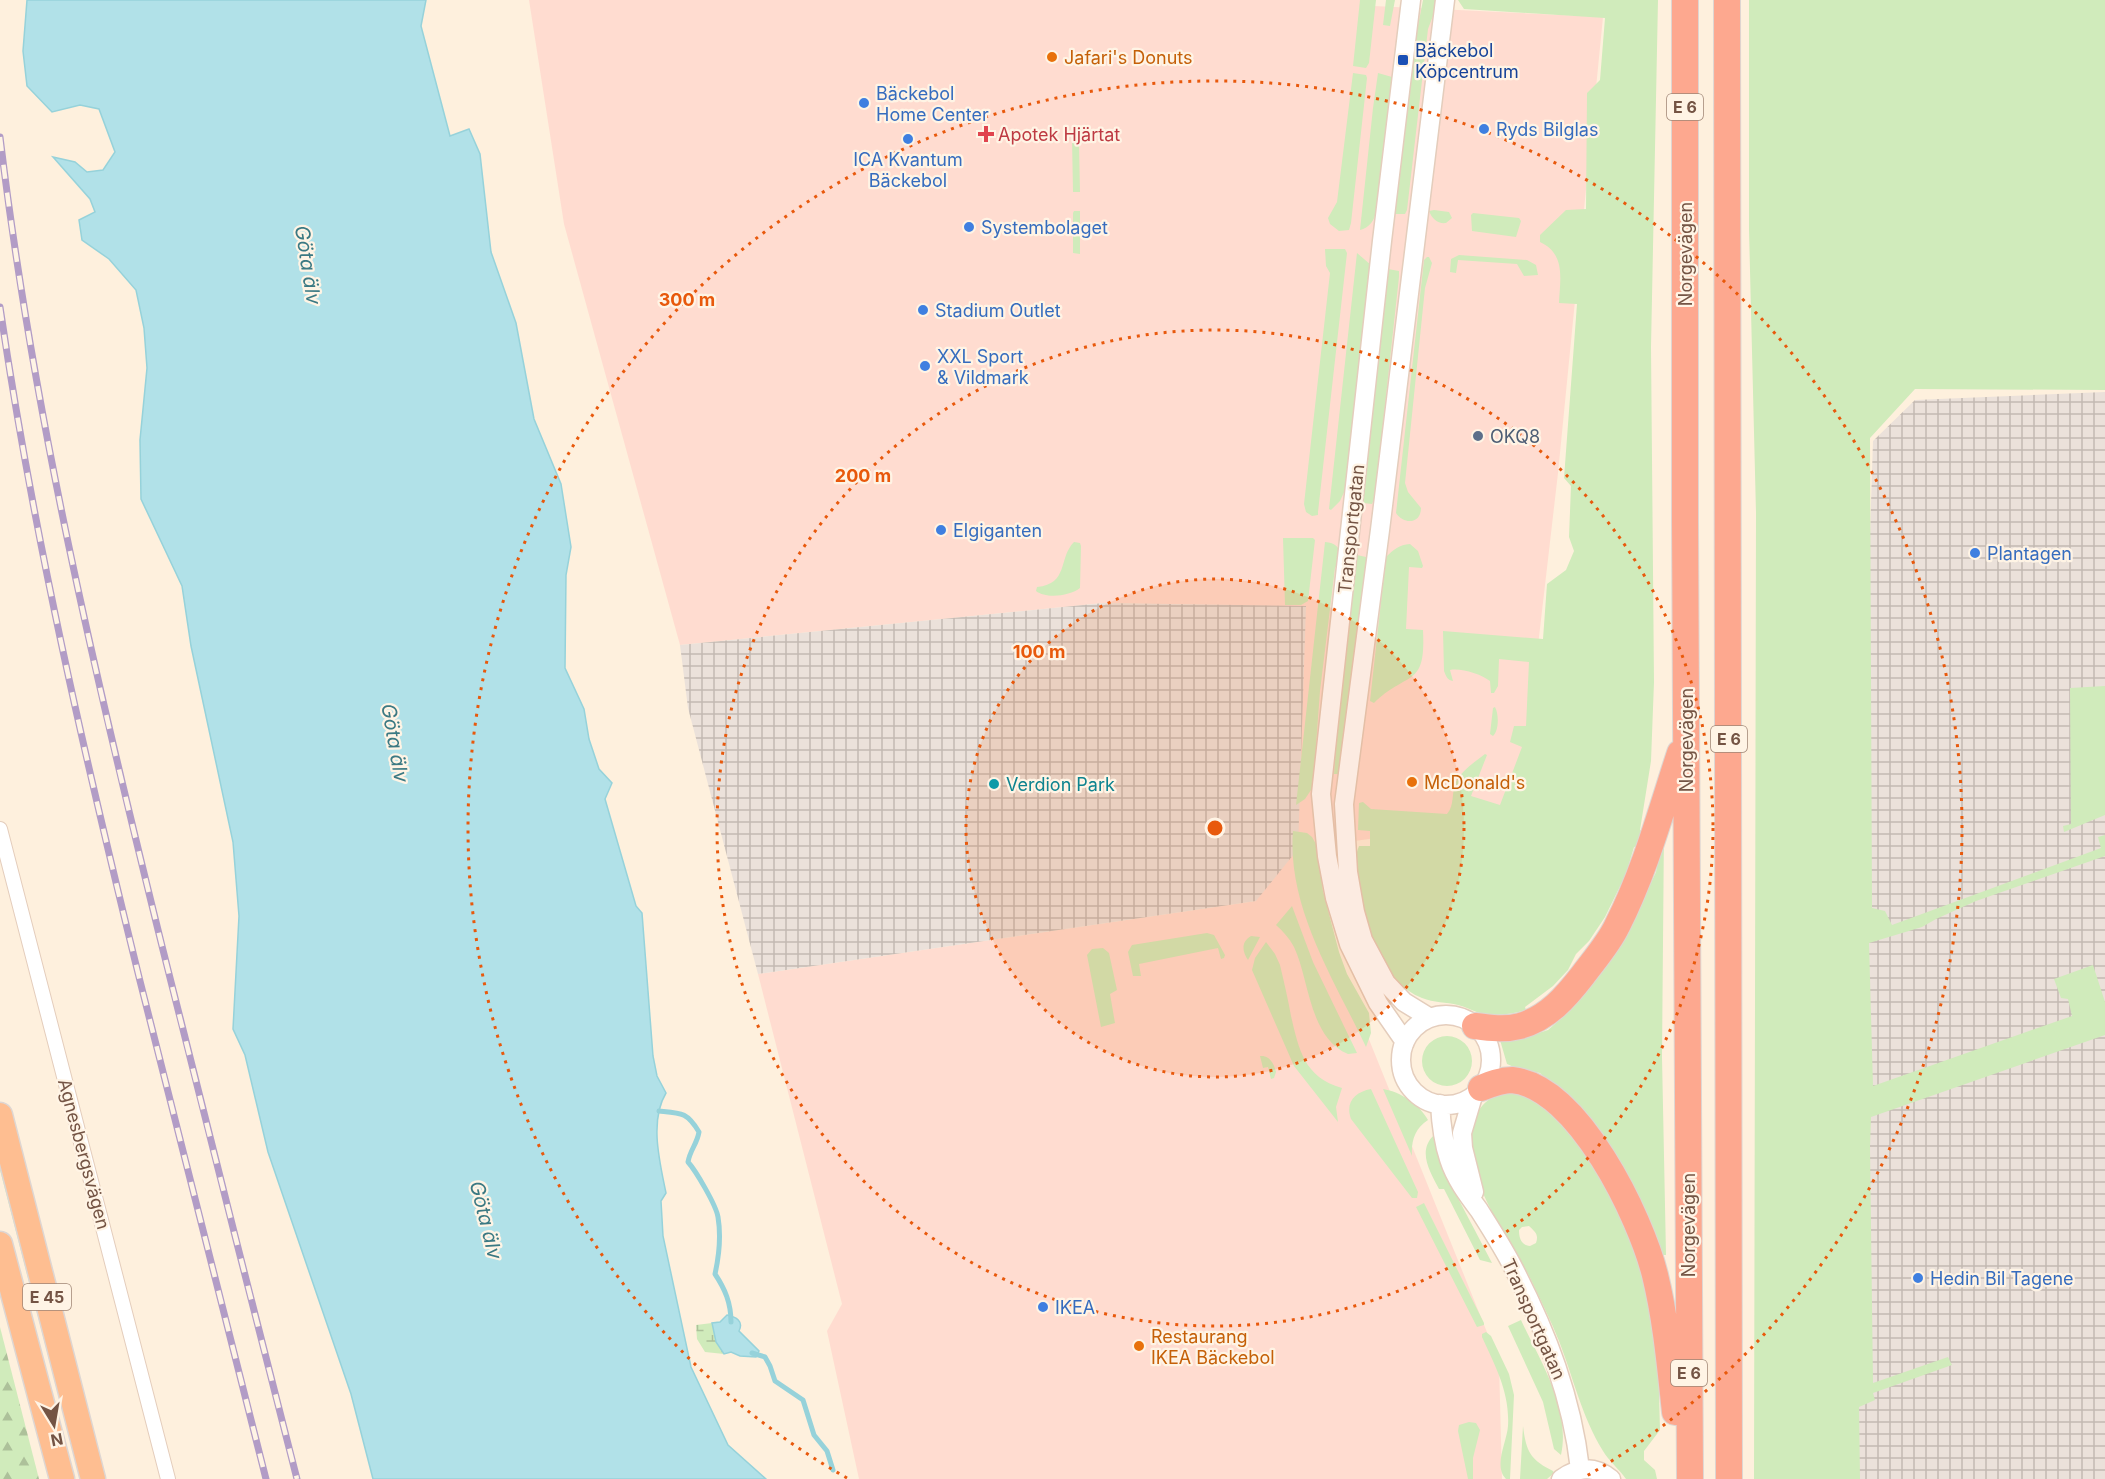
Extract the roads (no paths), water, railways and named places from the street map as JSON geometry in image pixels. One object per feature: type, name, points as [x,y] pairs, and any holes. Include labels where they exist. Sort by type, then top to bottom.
[{"type":"highway","name":"Norgevägen","points":[[1685,0],[1690,1479]]},
{"type":"highway","name":"E 6","points":[[1727,0],[1729,1479]]},
{"type":"highway","points":[[1475,1026],[1508,1028],[1521,1026],[1537,1019],[1562,1001],[1595,960],[1616,928],[1632,894],[1687,732]]},
{"type":"highway","points":[[1477,1092],[1496,1082],[1509,1080],[1523,1082],[1537,1088],[1553,1099],[1597,1147],[1623,1192],[1655,1274],[1665,1329],[1681,1479]]},
{"type":"highway","name":"E 45","points":[[0,1115],[93,1479]]},
{"type":"highway","name":"E 45","points":[[0,1244],[62,1479]]},
{"type":"street","name":"Transportgatan","points":[[1405,1042],[1378,1003],[1349,944],[1335,898],[1327,856],[1321,794],[1379,263],[1411,0]]},
{"type":"street","name":"Transportgatan","points":[[1430,1018],[1404,1002],[1386,983],[1363,940],[1348,872],[1344,804],[1445,0]]},
{"type":"street","name":"Agnesbergsvägen","points":[[0,829],[168,1479]]},
{"type":"street","points":[[1475,1026],[1449,1015],[1430,1018],[1415,1027],[1405,1042],[1401,1057],[1403,1073],[1410,1088],[1422,1098],[1440,1104],[1457,1104],[1477,1092]]},
{"type":"street","name":"Transportgatan","points":[[1475,1026],[1485,1039],[1491,1054],[1490,1071],[1477,1092],[1462,1133],[1463,1148],[1479,1211]]},
{"type":"street","name":"Transportgatan","points":[[1440,1104],[1443,1138],[1460,1184],[1514,1269],[1550,1347],[1571,1410],[1580,1469]]},
{"type":"street","points":[[1561,1479],[1580,1469],[1598,1470],[1611,1479]]},
{"type":"water","name":"Göta älv","points":[[27,0],[426,0],[421,26],[450,136],[469,129],[480,154],[491,252],[516,323],[534,419],[561,484],[571,547],[566,575],[565,668],[584,709],[589,739],[599,769],[612,783],[605,799],[636,906],[642,913],[653,1056],[657,1076],[666,1093],[658,1116],[657,1129],[657,1142],[666,1193],[661,1201],[663,1236],[691,1367],[728,1445],[766,1479],[373,1479],[351,1394],[268,1152],[245,1055],[233,1029],[239,916],[233,842],[191,646],[182,586],[141,499],[140,440],[147,368],[144,328],[136,290],[109,259],[82,240],[79,220],[95,212],[90,199],[53,157],[75,162],[87,172],[103,170],[115,152],[99,109],[80,105],[52,112],[27,86],[23,51]]},
{"type":"water","points":[[727,1315],[740,1322],[739,1331],[759,1351],[756,1357],[740,1356],[731,1352],[724,1354],[716,1342],[712,1323],[720,1322]]},
{"type":"waterway","points":[[659,1111],[673,1112],[687,1117],[699,1132],[688,1162],[705,1188],[718,1217],[719,1246],[715,1274],[727,1296],[731,1322]]},
{"type":"waterway","points":[[752,1353],[765,1357],[775,1381],[803,1400],[814,1435],[827,1451],[833,1470]]},
{"type":"railway","points":[[0,137],[14,240],[48,444],[91,647],[163,950],[297,1479]]},
{"type":"railway","points":[[0,307],[28,477],[80,730],[140,981],[266,1479]]},
{"type":"place","name":"Jafari's Donuts","points":[[1052,57]]},
{"type":"place","name":"Bäckebol Köpcentrum","points":[[1403,60]]},
{"type":"place","name":"Bäckebol Home Center","points":[[864,103]]},
{"type":"place","name":"Ryds Bilglas","points":[[1484,129]]},
{"type":"place","name":"Apotek Hjärtat","points":[[986,134]]},
{"type":"place","name":"ICA Kvantum Bäckebol","points":[[908,139]]},
{"type":"place","name":"Systembolaget","points":[[969,227]]},
{"type":"place","name":"Stadium Outlet","points":[[923,310]]},
{"type":"place","name":"XXL Sport & Vildmark","points":[[925,366]]},
{"type":"place","name":"OKQ8","points":[[1478,436]]},
{"type":"place","name":"Elgiganten","points":[[941,530]]},
{"type":"place","name":"Plantagen","points":[[1975,553]]},
{"type":"place","name":"McDonald's","points":[[1412,782]]},
{"type":"place","name":"Verdion Park","points":[[994,784]]},
{"type":"place","name":"Hedin Bil Tagene","points":[[1918,1278]]},
{"type":"place","name":"IKEA","points":[[1043,1307]]},
{"type":"place","name":"Restaurang IKEA Bäckebol","points":[[1139,1346]]}]
